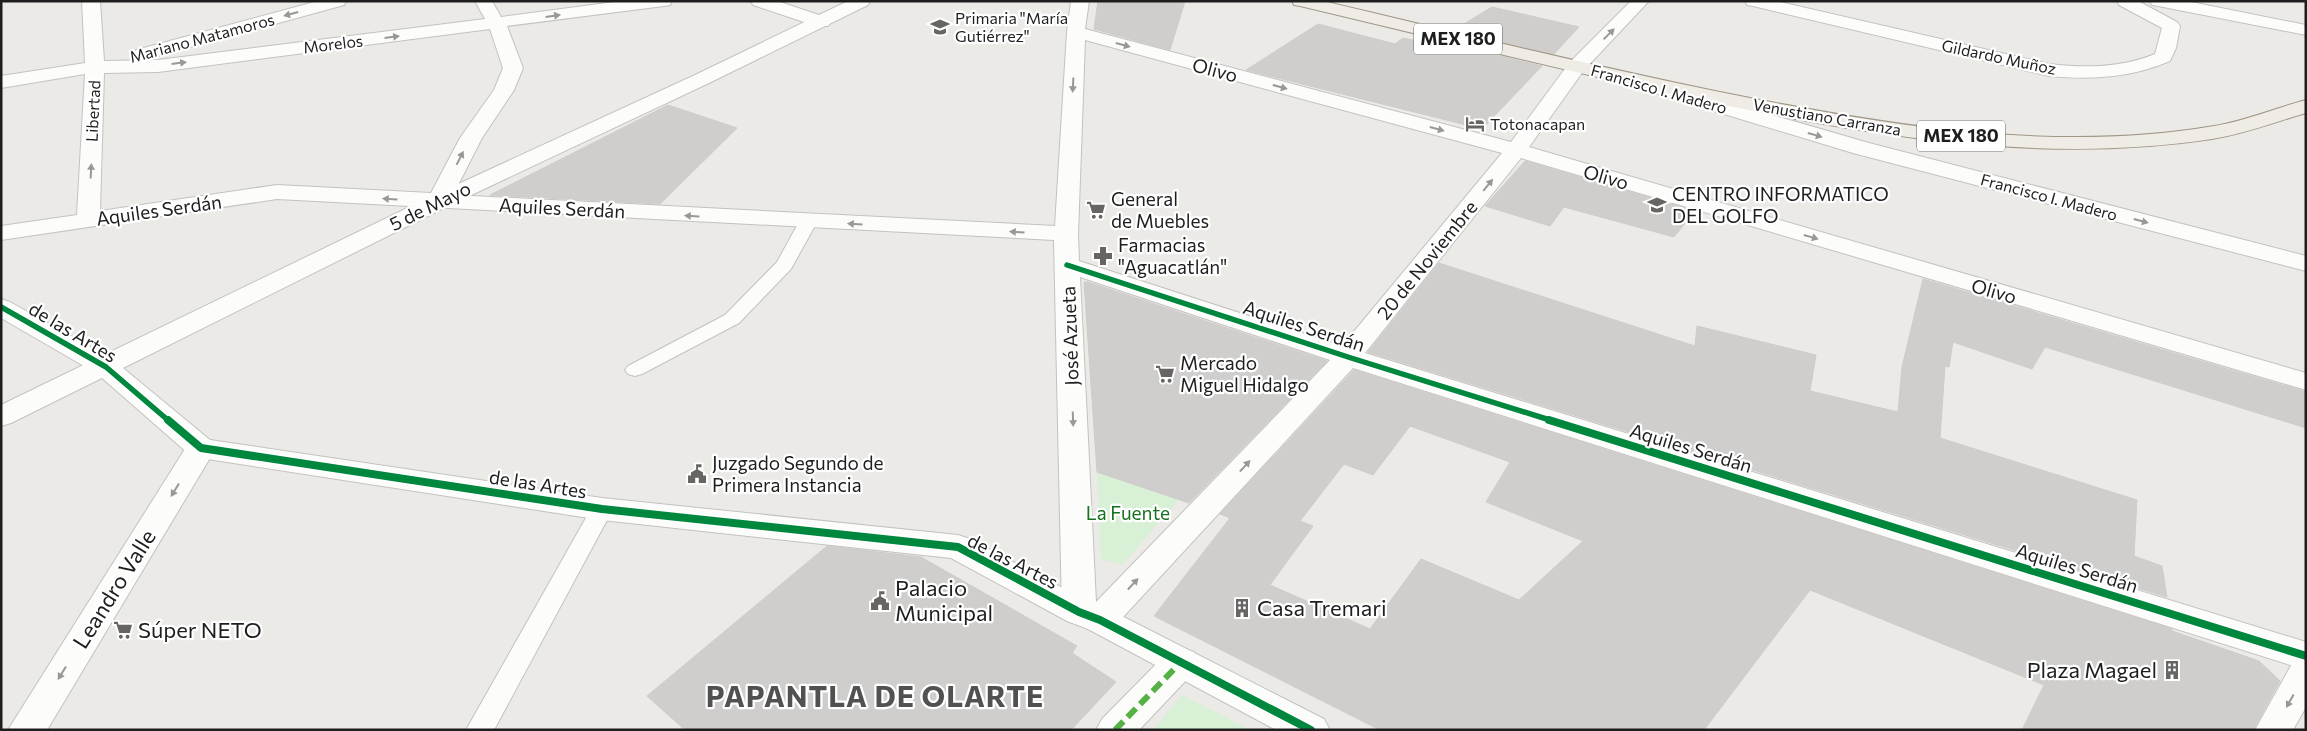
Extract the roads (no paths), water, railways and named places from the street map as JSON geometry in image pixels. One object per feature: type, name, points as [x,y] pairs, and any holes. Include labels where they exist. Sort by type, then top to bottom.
[{"type":"main road","name":"Francisco I. Madero","points":[[1300,1],[1617,76]]},
{"type":"main road","name":"Venustiano Carranza","points":[[1617,76],[1803,116],[1884,129],[1977,138],[2077,142],[2145,141],[2215,133],[2306,106]]},
{"type":"street","name":"Libertad","points":[[88,220],[95,67],[91,1]]},
{"type":"street","name":"Mariano Matamoros","points":[[95,67],[338,1]]},
{"type":"street","points":[[438,202],[471,138],[504,90],[513,68],[497,24],[483,1]]},
{"type":"street","name":"Morelos","points":[[1,82],[95,67],[158,66],[497,24],[664,1]]},
{"type":"street","points":[[759,1],[822,22]]},
{"type":"street","name":"5 de Mayo","points":[[1,418],[438,202],[822,22],[862,1]]},
{"type":"street","name":"José Azueta","points":[[1080,1],[1076,32],[1066,234],[1089,616]]},
{"type":"street","name":"20 de Noviembre","points":[[1089,616],[1348,357],[1516,150],[1577,66],[1641,1]]},
{"type":"street","name":"Gildardo Muñoz","points":[[1753,1],[2048,70],[2080,74],[2116,71],[2148,64],[2163,58],[2171,26]]},
{"type":"street","points":[[2125,1],[2171,26],[2184,6]]},
{"type":"street","points":[[2158,1],[2306,30]]},
{"type":"street","name":"Olivo","points":[[1076,32],[1516,150],[2306,382]]},
{"type":"street","name":"Francisco I. Madero","points":[[1617,76],[1861,148],[2306,264]]},
{"type":"street","name":"Aquiles Serdán","points":[[1,233],[276,192],[808,222],[1066,234]]},
{"type":"street","points":[[1,256],[27,230]]},
{"type":"street","name":"Aquiles Serdán","points":[[1067,266],[1348,357],[2306,656]]},
{"type":"street","name":"de las Artes","points":[[1,307],[106,367],[200,448],[602,509],[958,547],[1311,730]]},
{"type":"street","name":"Leandro Valle","points":[[27,730],[200,448]]},
{"type":"street","points":[[1115,730],[1181,662]]},
{"type":"street","points":[[2274,730],[2306,672]]},
{"type":"lane","points":[[635,370],[732,319],[784,265],[808,222]]},
{"type":"lane","points":[[480,730],[602,509]]},
{"type":"place","name":"Primaria \"María Gutiérrez\"","points":[[940,27]]},
{"type":"place","name":"Totonacapan","points":[[1475,124]]},
{"type":"place","name":"CENTRO INFORMATICO DEL GOLFO","points":[[1657,205]]},
{"type":"place","name":"General de Muebles","points":[[1096,210]]},
{"type":"place","name":"Farmacias \"Aguacatlán\"","points":[[1103,256]]},
{"type":"place","name":"Mercado Miguel Hidalgo","points":[[1165,374]]},
{"type":"place","name":"Juzgado Segundo de Primera Instancia","points":[[697,474]]},
{"type":"place","name":"Palacio Municipal","points":[[880,601]]},
{"type":"place","name":"Casa Tremari","points":[[1242,608]]},
{"type":"place","name":"Súper NETO","points":[[123,630]]},
{"type":"place","name":"Plaza Magael","points":[[2172,670]]},
{"type":"district","name":"PAPANTLA DE OLARTE","points":[[875,697]]},
{"type":"park label","name":"La Fuente","points":[[1128,513]]}]
